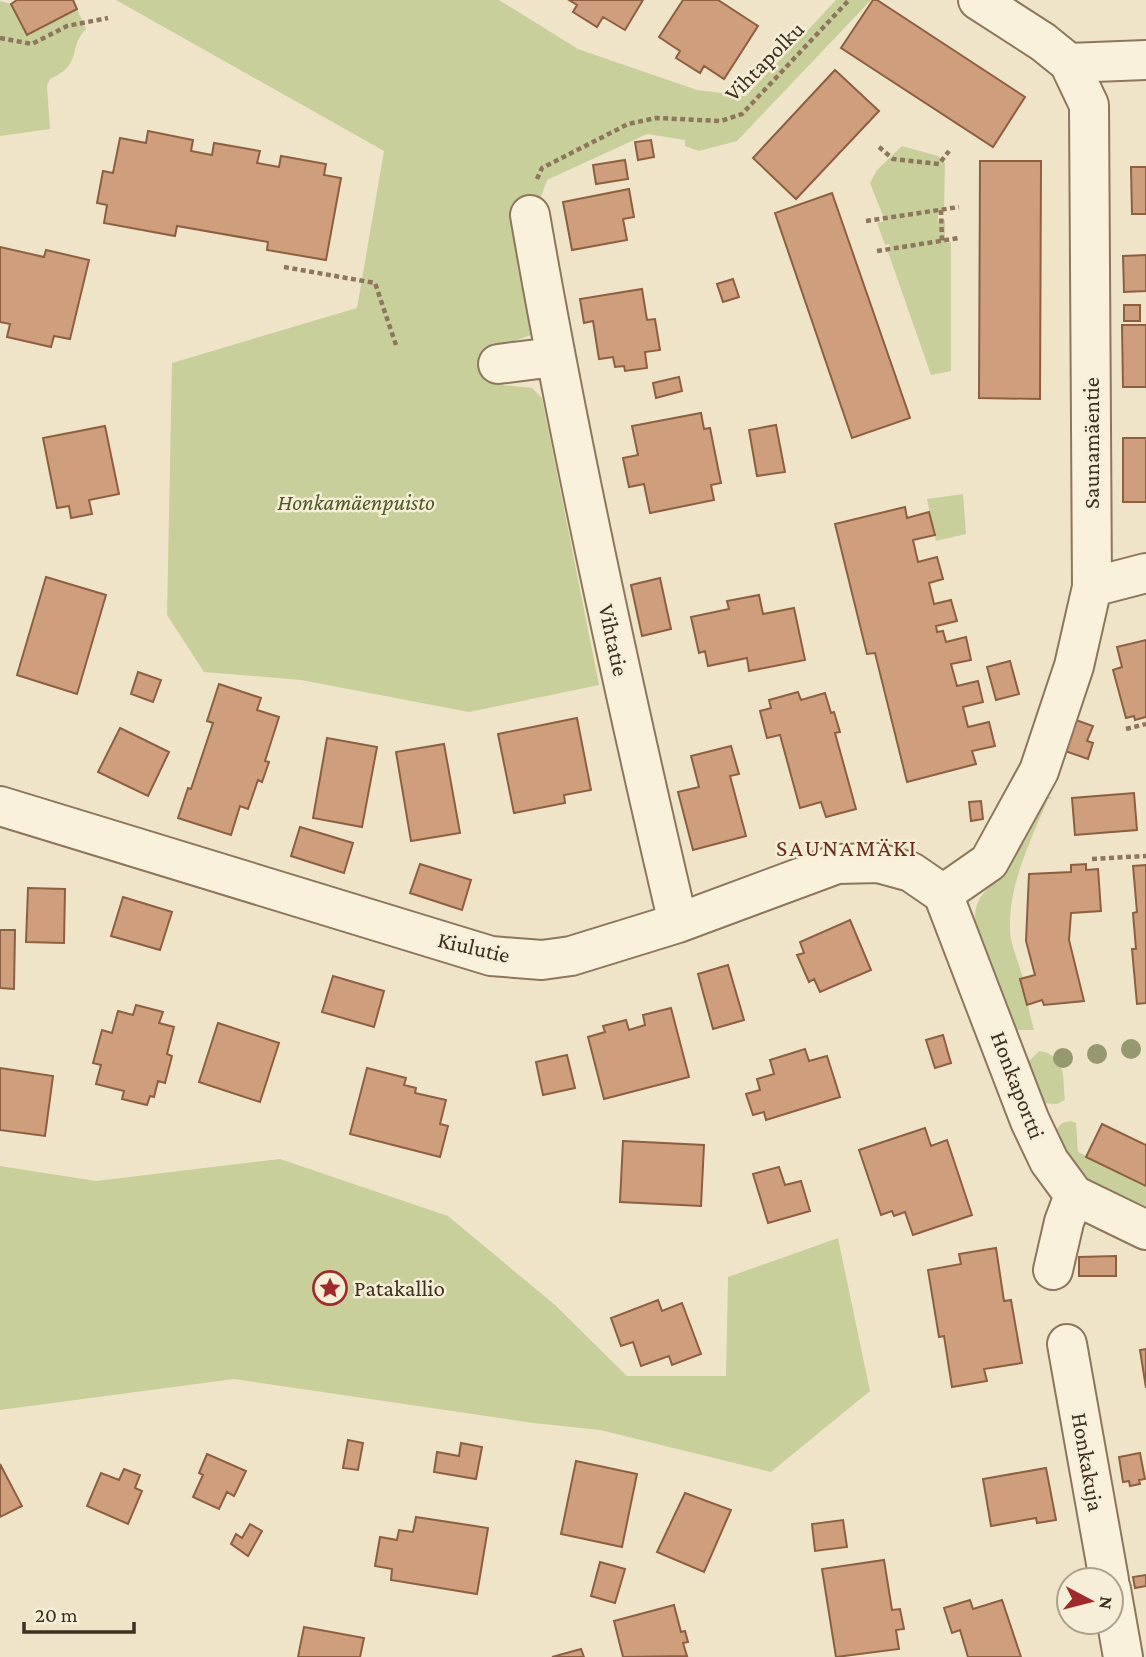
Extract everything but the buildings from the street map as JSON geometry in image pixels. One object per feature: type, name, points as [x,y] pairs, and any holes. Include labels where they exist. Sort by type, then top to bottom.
[{"type":"street","name":"Saunamäentie","points":[[943,894],[989,862],[1038,771],[1074,666],[1091,586],[1089,105],[1069,63],[1043,42],[978,0]]},
{"type":"street","points":[[1069,63],[1146,60]]},
{"type":"street","name":"Vihtatie","points":[[530,215],[554,357],[628,705],[678,923]]},
{"type":"street","points":[[498,364],[554,357]]},
{"type":"street","points":[[1091,586],[1146,573]]},
{"type":"street","name":"Kiulutie","points":[[0,806],[491,956],[542,960],[571,956],[678,923],[837,864],[878,863],[911,872],[943,894]]},
{"type":"street","name":"Honkaportti","points":[[943,894],[1030,1121],[1049,1161],[1074,1195],[1146,1230]]},
{"type":"street","points":[[1053,1270],[1064,1222],[1074,1195]]},
{"type":"street","name":"Honkakuja","points":[[1067,1343],[1107,1566]]},
{"type":"street","points":[[1119,1636],[1123,1657]]},
{"type":"path","name":"Vihtapolku","points":[[530,215],[531,191],[541,169],[628,124],[656,118],[721,121],[742,114],[849,0]]},
{"type":"path","points":[[0,38],[32,44],[66,26],[108,18]]},
{"type":"path","points":[[880,147],[893,159],[939,164],[950,151]]},
{"type":"path","points":[[866,221],[959,207]]},
{"type":"path","points":[[941,209],[942,241]]},
{"type":"path","points":[[877,251],[959,238]]},
{"type":"path","points":[[284,267],[375,283],[396,345]]},
{"type":"path","points":[[1126,729],[1146,724]]},
{"type":"path","points":[[1092,859],[1146,856]]},
{"type":"green space","name":"Honkamäenpuisto","points":[[116,0],[499,0],[578,49],[697,90],[746,96],[836,0],[871,0],[737,141],[699,151],[685,146],[685,140],[647,134],[547,180],[537,208],[537,333],[496,347],[500,382],[503,385],[532,388],[542,398],[599,685],[469,712],[301,680],[204,672],[167,615],[172,363],[357,308],[384,151]]},
{"type":"green space","points":[[0,1],[11,4],[27,35],[77,9],[86,29],[80,36],[67,68],[50,79],[47,86],[50,129],[0,136]]},
{"type":"green space","points":[[902,146],[938,156],[945,163],[944,212],[938,214],[938,221],[945,220],[945,243],[951,242],[951,371],[931,375],[888,252],[891,251],[889,244],[885,245],[877,223],[885,221],[870,183],[877,170]]},
{"type":"green space","points":[[963,494],[966,534],[936,541],[927,499]]},
{"type":"green space","points":[[1048,796],[1053,798],[1048,799],[1028,847],[1010,914],[1013,949],[1023,978],[1021,979],[1034,1030],[1015,1030],[976,929],[975,912],[981,897],[1018,852],[1044,799]]},
{"type":"green space","points":[[1039,1051],[1055,1057],[1062,1068],[1065,1100],[1057,1104],[1042,1103],[1028,1062]]},
{"type":"green space","points":[[1071,1121],[1076,1123],[1078,1152],[1146,1186],[1146,1211],[1074,1175],[1055,1135],[1060,1125]]},
{"type":"green space","points":[[280,1159],[448,1216],[555,1305],[627,1376],[726,1376],[728,1277],[838,1238],[870,1391],[771,1472],[600,1430],[533,1423],[234,1379],[0,1410],[0,1166],[96,1181]]},
{"type":"place","name":"Patakallio","points":[[330,1288]]},
{"type":"district","name":"SAUNAMÄKI","points":[[847,848]]}]
